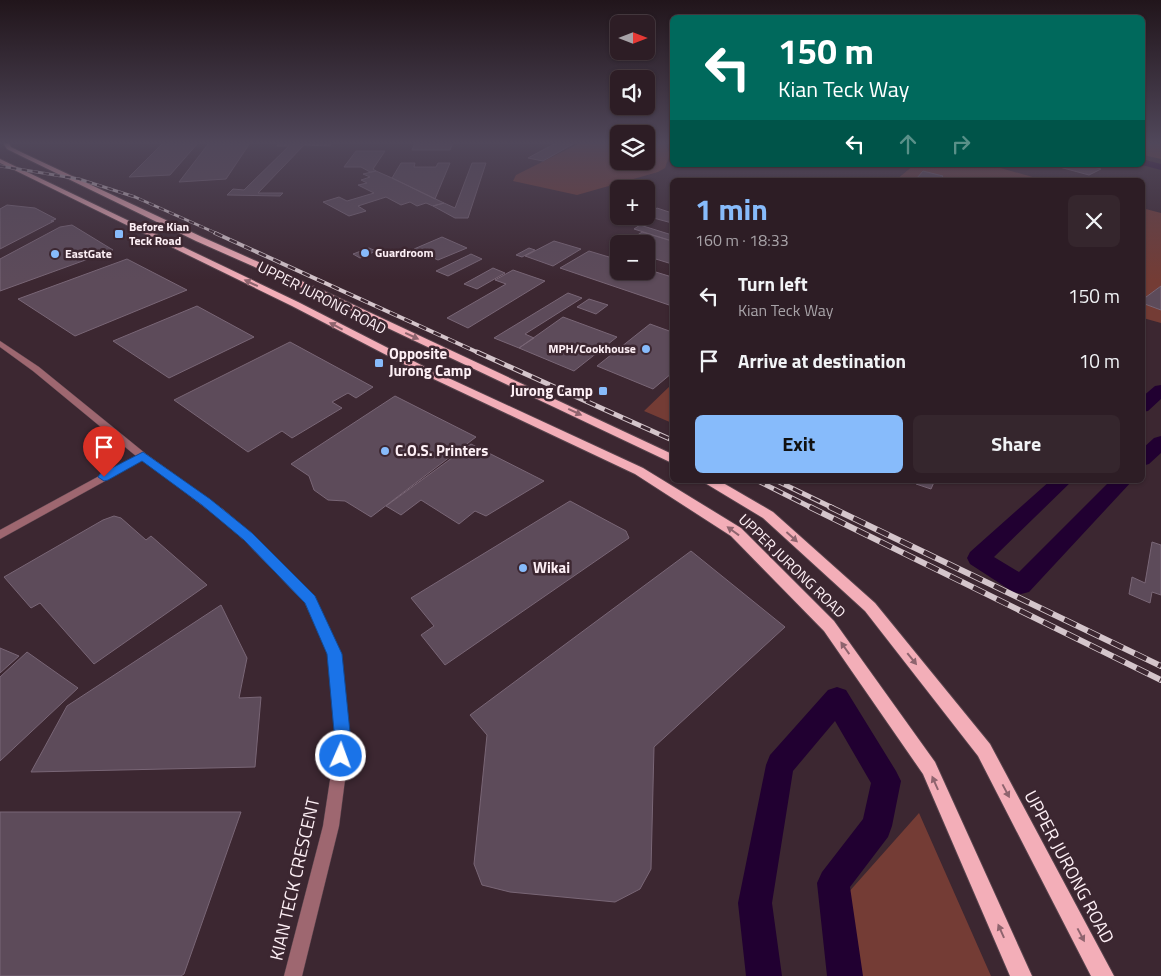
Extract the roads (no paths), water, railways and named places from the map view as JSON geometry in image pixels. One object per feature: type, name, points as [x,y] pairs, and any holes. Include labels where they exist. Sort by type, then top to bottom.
[{"type":"main road","name":"UPPER JURONG ROAD","points":[[57,189],[295,304],[427,372],[639,471],[736,532],[829,626],[929,768],[1021,976]]},
{"type":"main road","name":"UPPER JURONG ROAD","points":[[93,189],[199,239],[321,293],[670,458]]},
{"type":"main road","name":"UPPER JURONG ROAD","points":[[714,483],[768,515],[870,608],[984,750],[1103,976]]},
{"type":"street","name":"KIAN TECK CRESCENT","points":[[0,343],[34,367],[143,456],[206,502],[248,537],[310,600],[334,654],[343,742],[331,826],[293,976]]},
{"type":"street","points":[[0,534],[143,456]]},
{"type":"waterway","points":[[1145,404],[1161,390]]},
{"type":"waterway","points":[[1145,457],[1161,442]]},
{"type":"waterway","points":[[1060,483],[978,558],[1021,585],[1120,483]]},
{"type":"waterway","points":[[764,976],[755,903],[780,765],[837,699],[886,781],[877,826],[833,883],[845,976]]},
{"type":"railway","points":[[109,189],[135,197],[218,234]]},
{"type":"railway","points":[[215,233],[479,353]]},
{"type":"railway","points":[[477,352],[670,439]]},
{"type":"railway","points":[[762,483],[810,507]]},
{"type":"railway","points":[[781,483],[833,508]]},
{"type":"railway","points":[[810,507],[1161,680]]},
{"type":"railway","points":[[830,507],[1161,666]]},
{"type":"place","name":"Before Kian Teck Road","points":[[119,234]]},
{"type":"place","name":"Guardroom","points":[[365,253]]},
{"type":"place","name":"EastGate","points":[[55,254]]},
{"type":"place","name":"MPH/Cookhouse","points":[[646,349]]},
{"type":"place","name":"Opposite Jurong Camp","points":[[379,363]]},
{"type":"place","name":"Jurong Camp","points":[[603,391]]},
{"type":"place","name":"C.O.S. Printers","points":[[385,451]]},
{"type":"place","name":"Wikai","points":[[523,568]]}]
